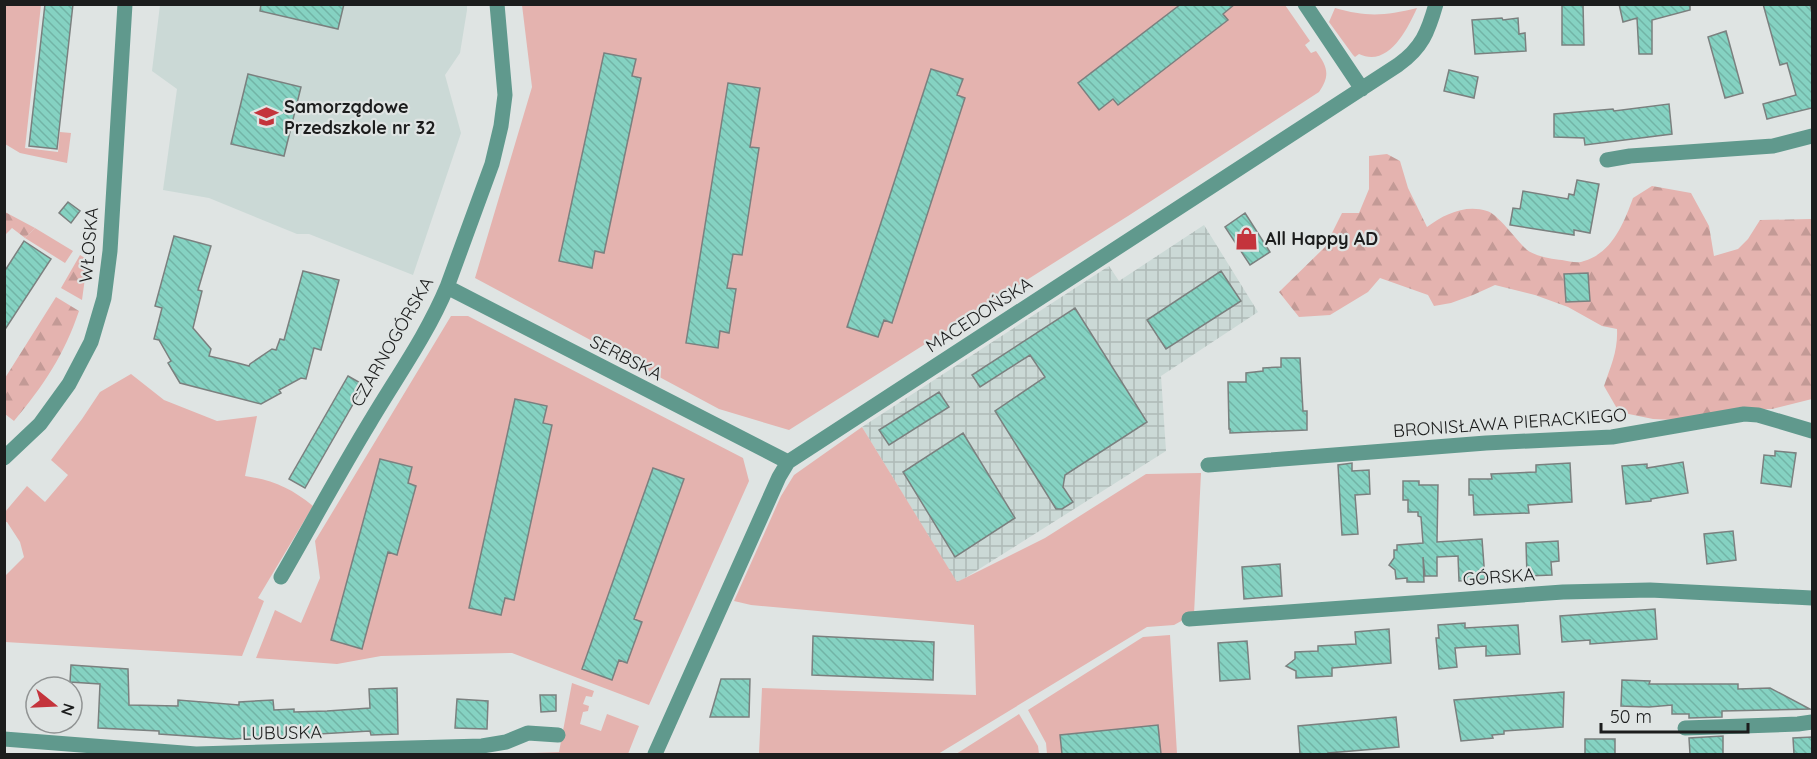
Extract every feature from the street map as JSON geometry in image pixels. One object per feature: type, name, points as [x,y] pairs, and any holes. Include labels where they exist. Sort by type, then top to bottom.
[{"type":"street","name":"WŁOSKA","points":[[4,458],[40,424],[69,384],[91,342],[104,298],[110,251],[125,4]]},
{"type":"street","name":"CZARNOGÓRSKA","points":[[281,577],[364,432],[410,359],[447,287],[492,164],[501,126],[505,94],[496,4]]},
{"type":"street","points":[[1305,4],[1362,89]]},
{"type":"street","name":"MACEDOŃSKA","points":[[655,754],[778,477],[788,462],[1398,65],[1417,49],[1428,30],[1436,4]]},
{"type":"street","points":[[1607,160],[1630,156],[1773,146],[1812,136]]},
{"type":"street","name":"SERBSKA","points":[[447,287],[788,462]]},
{"type":"street","name":"BRONISŁAWA PIERACKIEGO","points":[[1208,465],[1486,443],[1612,437],[1744,414],[1758,415],[1812,431]]},
{"type":"street","name":"GÓRSKA","points":[[1189,619],[1563,592],[1650,590],[1812,598]]},
{"type":"street","points":[[1684,728],[1812,722]]},
{"type":"street","name":"LUBUSKA","points":[[4,739],[196,754],[482,746],[528,734],[558,735]]},
{"type":"shaded area","points":[[160,5],[467,5],[460,53],[445,75],[461,133],[413,275],[309,234],[297,234],[209,198],[163,190],[177,89],[152,71]]},
{"type":"shaded area","points":[[1204,225],[1258,312],[1161,376],[1166,451],[957,583],[862,427],[1109,266],[1119,281]]},
{"type":"green space","points":[[5,4],[41,5],[25,148],[58,152],[60,132],[71,133],[67,163],[20,153],[5,144]]},
{"type":"green space","points":[[522,5],[1285,5],[1310,41],[1305,45],[1311,53],[1316,51],[1323,61],[1326,76],[1319,92],[1128,216],[789,430],[719,409],[475,278],[532,87]]},
{"type":"green space","points":[[1335,8],[1356,13],[1376,14],[1417,8],[1402,36],[1387,51],[1379,56],[1369,57],[1359,54],[1355,57],[1329,22]]},
{"type":"green space","points":[[1387,154],[1400,161],[1408,188],[1427,227],[1456,212],[1479,209],[1496,217],[1530,252],[1543,257],[1573,262],[1584,261],[1602,251],[1616,236],[1633,198],[1652,186],[1691,193],[1709,226],[1714,256],[1738,249],[1748,239],[1760,220],[1812,219],[1812,399],[1772,409],[1739,410],[1676,420],[1653,419],[1619,412],[1604,386],[1615,351],[1617,329],[1602,326],[1568,307],[1535,295],[1495,285],[1451,303],[1434,306],[1428,295],[1380,278],[1368,292],[1330,315],[1299,317],[1279,292],[1325,247],[1342,213],[1359,213],[1369,189],[1369,156]]},
{"type":"green space","points":[[5,212],[35,228],[25,238],[12,228],[5,235]]},
{"type":"green space","points":[[35,228],[73,251],[65,263],[25,238]]},
{"type":"green space","points":[[80,255],[87,263],[82,300],[61,288]]},
{"type":"green space","points":[[56,297],[79,311],[67,342],[52,369],[14,421],[5,414],[5,378]]},
{"type":"green space","points":[[451,316],[468,316],[743,458],[749,481],[649,705],[512,653],[381,656],[337,664],[256,658],[275,610],[301,623],[320,578],[315,541]]},
{"type":"green space","points":[[131,374],[164,400],[217,421],[257,416],[245,476],[281,486],[313,506],[258,598],[264,601],[242,656],[5,642],[5,576],[24,557],[20,542],[5,522],[5,512],[27,486],[45,502],[68,475],[51,460],[100,392]]},
{"type":"green space","points":[[862,427],[957,582],[1045,538],[1146,474],[1201,473],[1194,614],[1174,625],[1147,627],[938,754],[759,754],[762,688],[976,695],[974,625],[751,605],[734,601],[781,496],[794,475]]},
{"type":"green space","points":[[1170,635],[1177,754],[1047,754],[1046,743],[1028,710],[1143,637]]},
{"type":"green space","points":[[572,683],[594,691],[592,697],[586,696],[583,704],[589,706],[588,711],[583,712],[580,724],[601,731],[607,714],[639,726],[628,754],[508,754],[559,752]]},
{"type":"green space","points":[[1019,714],[1038,746],[1039,754],[956,754]]},
{"type":"building","points":[[45,4],[73,4],[57,149],[29,146]]},
{"type":"building","points":[[261,4],[344,4],[338,29],[260,11]]},
{"type":"building","points":[[1181,4],[1235,4],[1223,14],[1228,20],[1118,105],[1113,99],[1099,110],[1078,83]]},
{"type":"building","points":[[1562,4],[1583,4],[1584,45],[1562,45]]},
{"type":"building","points":[[1619,4],[1690,4],[1690,10],[1652,20],[1652,54],[1639,54],[1637,18],[1623,22]]},
{"type":"building","points":[[1763,4],[1810,4],[1812,13],[1812,108],[1767,119],[1763,104],[1796,95],[1787,63],[1780,65]]},
{"type":"building","points":[[1502,18],[1503,20],[1518,18],[1519,34],[1525,33],[1526,51],[1475,54],[1472,20]]},
{"type":"building","points":[[1726,31],[1743,93],[1725,98],[1708,37]]},
{"type":"building","points":[[604,53],[636,59],[632,76],[641,78],[604,253],[595,251],[592,268],[559,261]]},
{"type":"building","points":[[931,69],[963,79],[957,95],[965,98],[892,323],[884,320],[878,337],[847,327]]},
{"type":"building","points":[[1449,70],[1478,77],[1474,98],[1444,91]]},
{"type":"building","name":"Samorządowe Przedszkole nr 32","points":[[248,74],[301,87],[284,156],[231,144]]},
{"type":"building","points":[[728,83],[760,88],[750,147],[759,148],[742,255],[733,254],[727,288],[736,289],[729,333],[720,331],[718,348],[686,343]]},
{"type":"building","points":[[1669,104],[1672,134],[1585,145],[1584,138],[1554,137],[1554,114],[1613,109],[1614,111]]},
{"type":"building","points":[[1577,180],[1599,184],[1590,233],[1574,230],[1574,235],[1510,225],[1513,208],[1520,209],[1523,191],[1568,199],[1569,194],[1574,195]]},
{"type":"building","points":[[68,202],[80,211],[71,223],[59,213]]},
{"type":"building","name":"All Happy AD","points":[[1245,213],[1270,252],[1250,265],[1225,227]]},
{"type":"building","points":[[174,236],[211,246],[198,290],[202,291],[193,328],[211,349],[209,356],[249,366],[272,349],[276,350],[280,339],[284,340],[303,271],[339,280],[321,350],[314,348],[306,379],[301,378],[279,390],[281,393],[261,404],[180,383],[168,363],[171,361],[159,340],[154,339],[162,308],[155,306]]},
{"type":"building","points":[[24,241],[51,259],[4,331],[4,272]]},
{"type":"building","points":[[1221,271],[1241,301],[1166,349],[1147,320]]},
{"type":"building","points":[[1588,273],[1590,301],[1566,302],[1564,274]]},
{"type":"building","points":[[1075,308],[1147,422],[1065,475],[1063,487],[1073,502],[1062,509],[1056,509],[995,411],[1045,377],[1030,355],[980,387],[972,375]]},
{"type":"building","points":[[1281,358],[1300,358],[1303,411],[1307,411],[1307,430],[1230,433],[1228,382],[1246,382],[1246,373],[1263,371],[1263,368],[1281,367]]},
{"type":"building","points":[[348,376],[364,385],[305,488],[289,479]]},
{"type":"building","points":[[939,392],[949,407],[889,445],[879,430]]},
{"type":"building","points":[[515,399],[547,406],[543,423],[552,425],[514,600],[505,598],[501,615],[469,608]]},
{"type":"building","points":[[963,433],[1015,518],[955,557],[903,472]]},
{"type":"building","points":[[1775,451],[1796,453],[1791,487],[1761,483],[1764,455],[1775,456]]},
{"type":"building","points":[[380,459],[412,467],[408,483],[416,486],[397,555],[388,552],[362,649],[331,640]]},
{"type":"building","points":[[1683,462],[1688,493],[1626,504],[1622,466],[1647,464],[1647,468]]},
{"type":"building","points":[[1352,463],[1352,471],[1369,470],[1370,494],[1355,495],[1358,534],[1342,535],[1338,465]]},
{"type":"building","points":[[1570,463],[1572,502],[1528,505],[1529,513],[1474,515],[1473,495],[1469,495],[1469,479],[1492,479],[1491,474],[1536,472],[1536,465]]},
{"type":"building","points":[[653,468],[684,479],[634,619],[642,622],[627,663],[619,660],[612,680],[582,669]]},
{"type":"building","points":[[1403,481],[1419,481],[1419,485],[1438,485],[1437,542],[1482,539],[1485,579],[1459,581],[1458,556],[1437,557],[1437,576],[1425,576],[1423,557],[1424,582],[1407,582],[1407,578],[1396,579],[1395,570],[1389,565],[1394,558],[1397,545],[1423,543],[1421,517],[1418,516],[1418,512],[1408,512],[1408,500],[1403,500]]},
{"type":"building","points":[[1733,531],[1736,560],[1707,564],[1704,534]]},
{"type":"building","points":[[1558,541],[1559,561],[1551,562],[1552,575],[1527,576],[1526,543]]},
{"type":"building","points":[[1280,564],[1282,596],[1244,599],[1242,567]]},
{"type":"building","points":[[1655,609],[1657,639],[1590,644],[1590,640],[1562,642],[1560,616]]},
{"type":"building","points":[[1465,623],[1465,628],[1518,625],[1520,654],[1486,656],[1486,646],[1455,648],[1457,667],[1439,669],[1436,638],[1439,638],[1438,625]]},
{"type":"building","points":[[1389,629],[1391,663],[1332,668],[1332,676],[1296,678],[1296,671],[1286,666],[1295,659],[1295,652],[1318,651],[1318,646],[1356,644],[1355,632]]},
{"type":"building","points":[[813,636],[934,642],[933,680],[812,675]]},
{"type":"building","points":[[1247,641],[1250,679],[1220,681],[1218,643]]},
{"type":"building","points":[[71,665],[128,669],[129,705],[178,706],[178,700],[239,705],[239,702],[273,700],[274,710],[294,709],[294,712],[370,708],[369,689],[397,688],[398,734],[371,735],[370,731],[232,739],[159,734],[159,731],[98,728],[100,684],[84,683],[84,675],[70,675]]},
{"type":"building","points":[[721,679],[750,679],[749,717],[710,717]]},
{"type":"building","points":[[1622,680],[1650,681],[1649,684],[1738,684],[1738,689],[1770,688],[1810,709],[1722,711],[1722,717],[1689,718],[1689,714],[1672,714],[1672,705],[1621,706]]},
{"type":"building","points":[[1564,692],[1563,727],[1504,731],[1504,734],[1492,735],[1493,738],[1461,741],[1454,700]]},
{"type":"building","points":[[540,695],[556,695],[556,711],[541,712]]},
{"type":"building","points":[[457,699],[488,701],[487,729],[455,728]]},
{"type":"building","points":[[1396,717],[1399,747],[1328,754],[1300,754],[1298,726]]},
{"type":"building","points":[[1158,725],[1161,754],[1062,754],[1060,735]]},
{"type":"building","points":[[1723,736],[1723,754],[1690,754],[1689,738]]},
{"type":"building","points":[[1812,737],[1812,754],[1794,754],[1793,738]]},
{"type":"building","points":[[1585,739],[1615,739],[1615,754],[1585,754]]},
{"type":"place","name":"Samorządowe Przedszkole nr 32","points":[[266,117]]},
{"type":"place","name":"All Happy AD","points":[[1247,239]]}]
